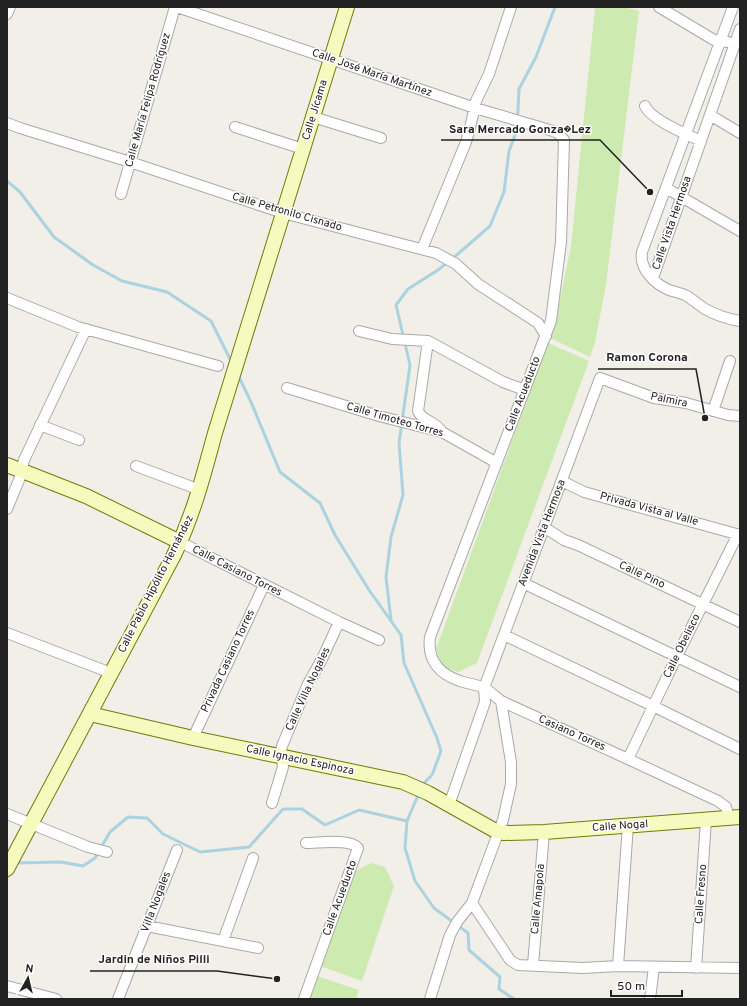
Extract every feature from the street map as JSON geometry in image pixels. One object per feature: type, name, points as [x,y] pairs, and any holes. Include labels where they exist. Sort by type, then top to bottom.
[{"type":"street","points":[[7,14],[10,7]]},
{"type":"street","name":"Calle José María Martínez","points":[[176,7],[475,108],[553,131],[558,133],[564,140]]},
{"type":"street","name":"Calle María Felipa Rodríguez","points":[[121,194],[176,7]]},
{"type":"street","name":"Calle Jícama","points":[[283,213],[347,7]]},
{"type":"street","points":[[422,249],[466,142],[477,97],[489,74],[511,7]]},
{"type":"street","points":[[659,7],[714,40],[721,42],[738,40]]},
{"type":"street","name":"Calle Vista Hermosa","points":[[652,278],[642,263],[642,252],[733,7]]},
{"type":"street","name":"Calle Vista Hermosa","points":[[652,278],[738,40],[740,29]]},
{"type":"street","points":[[645,106],[647,111],[656,118],[701,141]]},
{"type":"street","points":[[710,115],[740,133]]},
{"type":"street","points":[[313,117],[381,138]]},
{"type":"street","name":"Calle Petronilo Cisnado","points":[[7,123],[283,213],[422,249],[442,256],[456,264],[478,284],[538,323],[546,336]]},
{"type":"street","points":[[235,127],[303,149]]},
{"type":"street","name":"Calle Acueducto","points":[[430,637],[551,321],[561,242],[564,140]]},
{"type":"street","points":[[666,188],[740,231]]},
{"type":"street","name":"Calle Pablo Hipólito Hernández","points":[[7,869],[180,542],[188,523],[200,490],[215,433],[283,213]]},
{"type":"street","points":[[652,278],[663,287],[688,297],[706,309],[724,318],[740,321]]},
{"type":"street","points":[[7,298],[86,329],[218,366]]},
{"type":"street","points":[[7,509],[19,480],[24,460],[86,329]]},
{"type":"street","points":[[359,331],[392,339],[428,341],[503,382],[525,390]]},
{"type":"street","points":[[428,341],[418,412],[420,416],[438,426],[438,431]]},
{"type":"street","points":[[713,412],[730,361]]},
{"type":"street","name":"Palmira","points":[[600,378],[654,398],[686,403],[713,412],[740,416]]},
{"type":"street","name":"Avenida Vista Hermosa","points":[[449,805],[485,702],[484,688],[600,378]]},
{"type":"street","name":"Calle Timoteo Torres","points":[[288,388],[379,416],[438,431],[497,463]]},
{"type":"street","points":[[40,425],[79,440]]},
{"type":"street","name":"Calle Casiano Torres","points":[[7,465],[86,496],[378,640]]},
{"type":"street","points":[[136,466],[200,490]]},
{"type":"street","name":"Privada Vista al Valle","points":[[562,481],[584,492],[739,535]]},
{"type":"street","name":"Calle Pino","points":[[544,529],[550,530],[564,540],[578,545],[740,622]]},
{"type":"street","name":"Calle Obelisco","points":[[628,759],[702,604],[739,535]]},
{"type":"street","points":[[523,583],[740,687]]},
{"type":"street","name":"Privada Casiano Torres","points":[[193,738],[264,585]]},
{"type":"street","name":"Calle Villa Nogales","points":[[272,803],[283,767],[282,746],[308,684],[322,659],[339,622]]},
{"type":"street","points":[[7,633],[111,673]]},
{"type":"street","points":[[504,635],[740,749]]},
{"type":"street","name":"Casiano Torres","points":[[430,637],[430,651],[434,662],[439,670],[453,679],[484,688],[501,701],[718,801],[726,807],[735,818]]},
{"type":"street","points":[[430,999],[450,936],[456,923],[472,903],[500,832],[509,794],[511,773],[510,752],[501,701]]},
{"type":"street","name":"Calle Ignacio Espinoza","points":[[90,714],[193,738],[381,777],[420,789],[500,832]]},
{"type":"street","points":[[7,814],[93,849],[107,852]]},
{"type":"street","name":"Calle Nogal","points":[[500,832],[544,832],[735,818]]},
{"type":"street","name":"Calle Fresno","points":[[696,968],[706,820]]},
{"type":"street","points":[[618,966],[628,825]]},
{"type":"street","name":"Calle Amapola","points":[[533,966],[544,832]]},
{"type":"street","name":"Calle Acueducto","points":[[304,999],[358,848],[348,842],[306,843]]},
{"type":"street","name":"Villa Nogales","points":[[118,999],[177,850]]},
{"type":"street","points":[[223,941],[253,858]]},
{"type":"street","points":[[472,903],[510,960],[518,965],[583,968],[618,966],[654,968],[740,968]]},
{"type":"street","points":[[148,926],[258,948]]},
{"type":"street","points":[[650,999],[654,968]]},
{"type":"street","points":[[7,986],[56,999]]},
{"type":"green space","points":[[595,7],[624,7],[639,11],[606,285],[595,342],[590,357],[550,338],[554,328],[571,246]]},
{"type":"green space","points":[[548,343],[589,361],[477,663],[458,672],[443,667],[436,649]]},
{"type":"green space","points":[[371,863],[385,867],[394,886],[362,981],[320,966],[353,872]]},
{"type":"green space","points":[[317,976],[359,990],[356,999],[308,999]]},
{"type":"waterway","points":[[391,620],[386,577],[391,537],[403,495],[399,443],[410,365],[396,305],[408,289],[438,270],[490,226],[504,192],[509,151],[517,130],[519,89],[536,57],[555,7]]},
{"type":"waterway","points":[[7,181],[20,192],[54,237],[93,265],[122,281],[167,292],[211,321],[232,363]]},
{"type":"waterway","points":[[238,375],[251,402],[280,472],[320,503],[335,535],[369,590],[401,635],[404,663],[437,738],[441,751],[432,775],[421,786]]},
{"type":"waterway","points":[[419,793],[407,821],[405,848],[415,881],[434,908],[468,933],[469,950],[500,977],[499,989],[514,999]]},
{"type":"waterway","points":[[15,863],[61,862],[83,866],[95,858],[110,832],[128,817],[147,818],[163,834],[200,852],[249,847],[283,809],[302,809],[325,825],[359,810],[407,821]]},
{"type":"place","name":"Sara Mercado Gonza�Lez","points":[[650,192]]},
{"type":"place","name":"Ramon Corona","points":[[705,418]]},
{"type":"place","name":"Jardin de Niños Pilli","points":[[277,979]]}]
